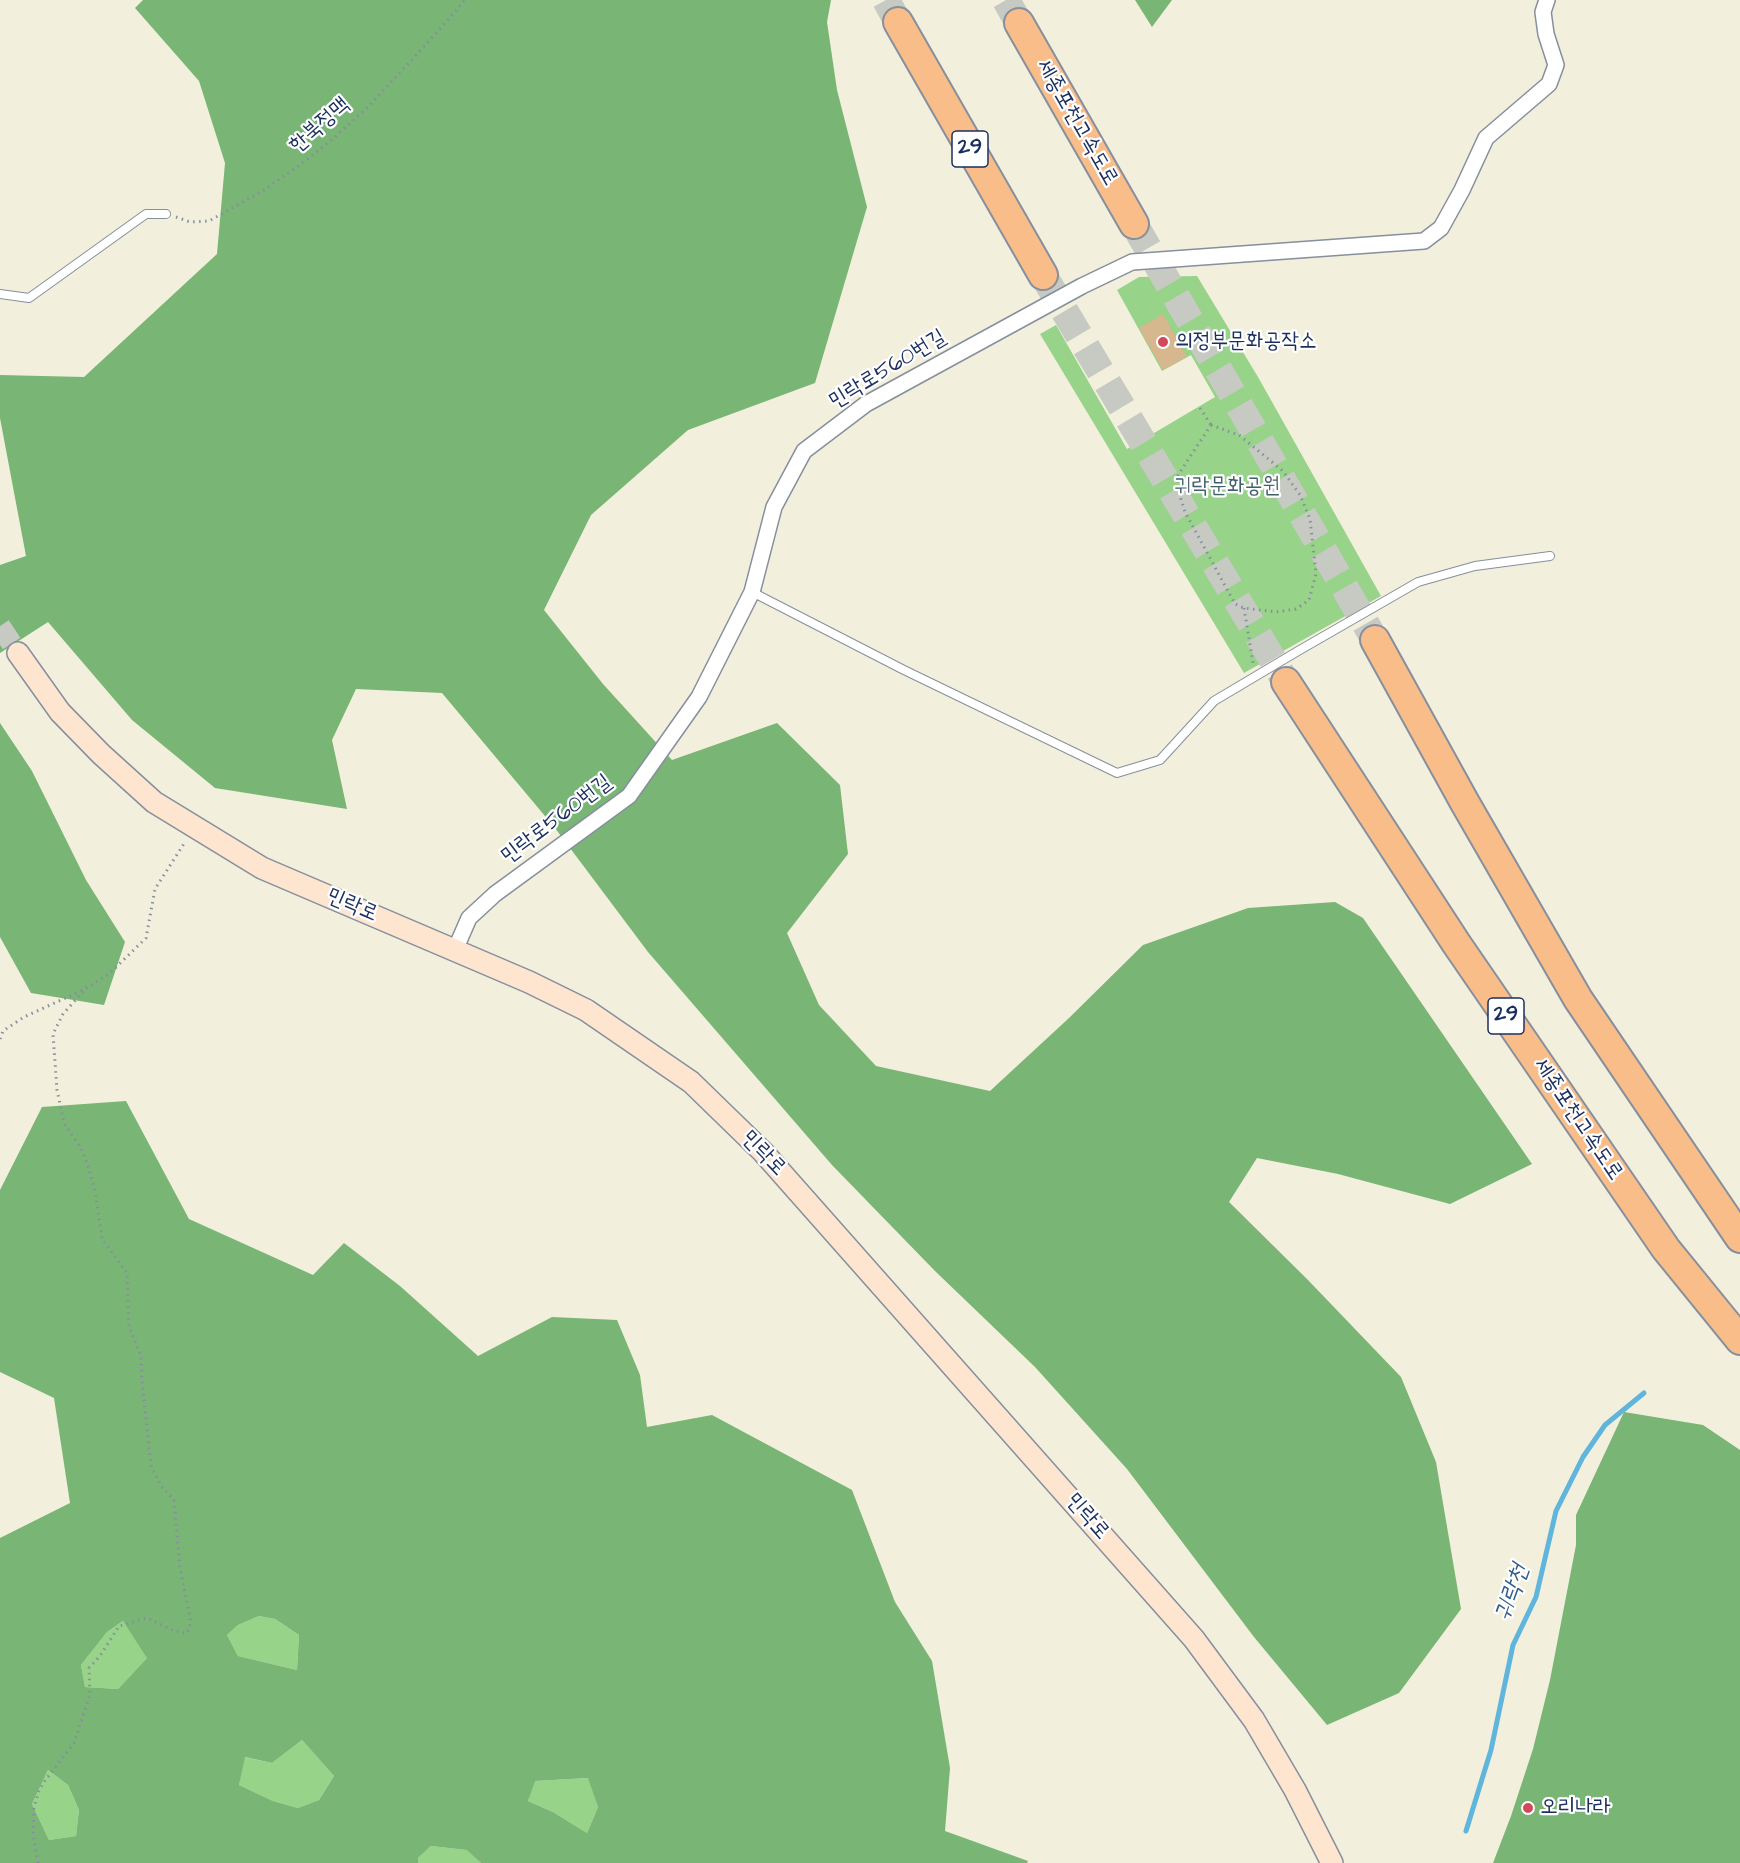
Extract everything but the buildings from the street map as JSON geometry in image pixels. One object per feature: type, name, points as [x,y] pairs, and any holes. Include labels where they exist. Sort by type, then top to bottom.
[{"type":"highway","name":"29","points":[[898,22],[1042,275]]},
{"type":"highway","name":"세종포천고속도로","points":[[1019,23],[1134,224]]},
{"type":"highway","points":[[1375,640],[1470,813],[1578,999],[1740,1238]]},
{"type":"highway","name":"세종포천고속도로","points":[[1286,682],[1456,943],[1653,1230],[1740,1340]]},
{"type":"main road","name":"민락로","points":[[18,653],[60,712],[101,754],[154,802],[262,868],[530,982],[586,1010],[691,1082],[763,1152],[1194,1639],[1254,1720],[1295,1790],[1332,1863]]},
{"type":"street","name":"민락로560번길","points":[[455,950],[469,918],[495,894],[629,796],[699,697],[752,592],[774,507],[804,451],[866,404],[1082,286],[1132,262],[1424,241],[1442,228],[1486,138],[1549,84],[1556,65],[1546,34],[1543,12],[1547,0]]},
{"type":"lane","points":[[0,294],[29,298],[146,214],[166,214]]},
{"type":"lane","points":[[752,592],[904,670],[1117,773],[1160,760],[1214,701],[1418,582],[1475,566],[1550,556]]},
{"type":"path","name":"한북정맥","points":[[166,214],[190,222],[209,221],[283,178],[335,137],[370,105],[465,0]]},
{"type":"path","points":[[1200,408],[1211,425],[1239,435],[1283,471],[1300,495],[1310,519],[1316,574],[1309,600],[1296,609],[1276,612],[1244,608],[1235,604],[1185,512],[1178,490],[1178,475],[1211,425]]},
{"type":"path","points":[[1244,608],[1256,676]]},
{"type":"path","points":[[0,1038],[2,1032],[24,1017],[109,974],[146,938],[155,889],[195,827]]},
{"type":"path","points":[[38,1863],[33,1834],[34,1807],[44,1782],[74,1743],[90,1695],[89,1668],[100,1656],[119,1626],[147,1618],[174,1631],[187,1633],[191,1622],[180,1568],[174,1500],[161,1486],[151,1466],[141,1356],[129,1326],[127,1273],[102,1239],[95,1191],[88,1166],[81,1148],[64,1123],[57,1090],[52,1034],[63,1014],[87,987]]},
{"type":"green space","points":[[143,0],[831,0],[827,22],[837,90],[867,207],[815,383],[688,430],[591,515],[544,610],[603,684],[672,760],[777,723],[840,785],[848,854],[787,933],[819,1005],[876,1066],[990,1091],[1143,945],[1248,908],[1335,902],[1363,918],[1532,1164],[1450,1204],[1338,1174],[1257,1158],[1229,1202],[1401,1377],[1436,1462],[1461,1609],[1399,1693],[1327,1725],[1254,1637],[1127,1469],[1035,1367],[935,1271],[832,1165],[648,952],[555,828],[442,693],[356,689],[332,740],[347,809],[215,788],[132,720],[48,622],[0,653],[0,565],[26,556],[0,418],[0,375],[84,377],[217,254],[225,163],[199,81],[135,8]]},
{"type":"green space","points":[[1135,0],[1172,0],[1152,27]]},
{"type":"green space","name":"귀락문화공원","points":[[1197,276],[1258,377],[1381,596],[1244,673],[1040,334],[1056,325],[1127,449],[1215,397],[1191,355],[1162,371],[1117,290],[1139,277]]},
{"type":"green space","points":[[0,723],[32,771],[86,880],[125,942],[104,1005],[31,993],[0,937]]},
{"type":"green space","points":[[126,1101],[189,1219],[313,1275],[344,1243],[400,1286],[478,1356],[552,1317],[617,1320],[640,1375],[647,1427],[712,1415],[852,1490],[895,1602],[932,1661],[950,1768],[945,1831],[1028,1861],[1027,1863],[481,1863],[467,1850],[431,1846],[418,1858],[418,1863],[0,1863],[0,1538],[70,1503],[54,1398],[0,1372],[0,1190],[42,1107]],"holes":[[[259,1616],[275,1619],[299,1635],[297,1670],[238,1656],[227,1635],[238,1625]],[[123,1621],[147,1658],[118,1689],[85,1687],[81,1665],[107,1632]],[[302,1740],[334,1776],[319,1800],[298,1808],[273,1801],[239,1785],[245,1757],[272,1763]],[[48,1770],[68,1785],[79,1810],[76,1836],[49,1840],[32,1804]],[[588,1778],[598,1807],[587,1833],[553,1812],[528,1801],[535,1781]]]},
{"type":"green space","points":[[1624,1412],[1703,1425],[1740,1450],[1740,1863],[1493,1863],[1533,1749],[1550,1680],[1576,1545],[1576,1515]]},
{"type":"green space","points":[[259,1616],[275,1619],[299,1635],[297,1670],[238,1656],[227,1635],[238,1625]]},
{"type":"green space","points":[[123,1621],[148,1657],[118,1689],[85,1687],[81,1665],[107,1632]]},
{"type":"green space","points":[[302,1740],[334,1776],[319,1800],[298,1808],[273,1801],[239,1785],[244,1757],[272,1763]]},
{"type":"green space","points":[[48,1770],[68,1785],[79,1810],[76,1836],[49,1840],[32,1804]]},
{"type":"green space","points":[[589,1778],[598,1807],[587,1833],[553,1812],[528,1801],[534,1781]]},
{"type":"green space","points":[[431,1846],[468,1850],[481,1863],[418,1863],[418,1858]]},
{"type":"waterway","name":"귀락천","points":[[1466,1831],[1491,1750],[1513,1645],[1536,1597],[1556,1511],[1583,1457],[1605,1425],[1644,1393]]},
{"type":"tunnel","points":[[886,0],[898,22]]},
{"type":"tunnel","points":[[1006,0],[1019,23]]},
{"type":"tunnel","points":[[1134,224],[1375,640]]},
{"type":"tunnel","points":[[1043,275],[1286,682]]},
{"type":"tunnel","points":[[0,626],[18,653]]},
{"type":"place","name":"의정부문화공작소","points":[[1163,342]]},
{"type":"place","name":"오리나라","points":[[1528,1808]]}]
